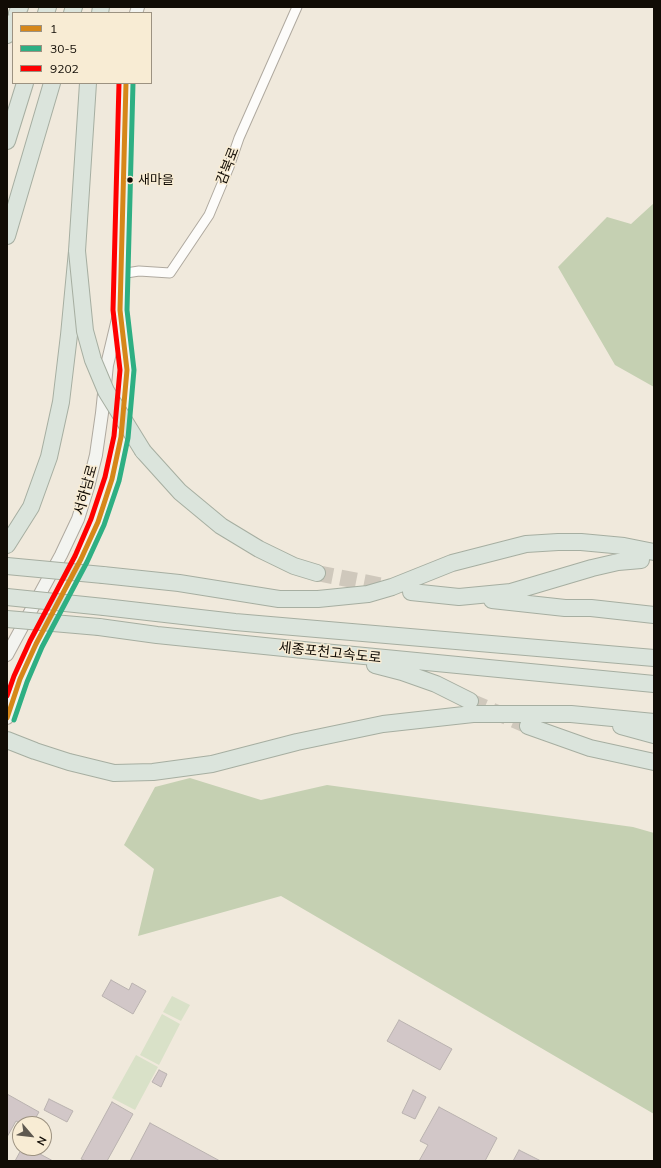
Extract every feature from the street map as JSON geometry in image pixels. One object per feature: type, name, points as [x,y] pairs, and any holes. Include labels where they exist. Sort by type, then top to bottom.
[{"type":"highway","points":[[7,35],[12,24]]},
{"type":"highway","points":[[7,141],[25,84]]},
{"type":"highway","points":[[7,235],[52,84]]},
{"type":"highway","points":[[7,546],[34,500],[49,457],[61,402],[77,252],[88,84]]},
{"type":"highway","points":[[77,252],[85,331],[93,360],[106,390],[143,451],[180,492],[221,526],[258,549],[294,566],[317,573]]},
{"type":"highway","points":[[7,566],[103,575],[279,598],[318,599],[368,594],[392,587],[452,563],[526,544],[580,542],[624,546],[647,556]]},
{"type":"highway","points":[[459,597],[511,592],[599,567],[647,556]]},
{"type":"highway","points":[[411,592],[654,615]]},
{"type":"highway","name":"세종포천고속도로","points":[[7,597],[235,622],[654,658]]},
{"type":"highway","name":"세종포천고속도로","points":[[7,619],[323,652],[654,684]]},
{"type":"highway","points":[[323,652],[402,672],[436,684],[470,701]]},
{"type":"highway","points":[[7,740],[69,762],[114,773],[153,772],[212,764],[297,742],[383,724],[473,714],[571,714],[654,722]]},
{"type":"highway","points":[[571,714],[654,735]]},
{"type":"highway","points":[[528,726],[590,748],[654,762]]},
{"type":"main road","name":"서하남로","points":[[7,718],[20,679],[36,644],[81,559],[98,522],[112,479],[121,437],[127,370],[120,310],[126,84]]},
{"type":"main road","name":"서하남로","points":[[7,655],[61,555],[78,519],[96,455],[107,365],[120,310]]},
{"type":"street","name":"감북로","points":[[120,274],[139,271],[170,273],[183,254],[208,215],[229,167],[239,138],[296,7]]},
{"type":"green space","points":[[654,203],[654,387],[615,365],[558,267],[607,217],[631,224]]},
{"type":"green space","points":[[190,778],[261,800],[327,785],[633,827],[654,833],[654,1114],[281,896],[138,936],[154,869],[124,845],[155,787]]},
{"type":"green space","points":[[172,996],[190,1005],[181,1021],[163,1012]]},
{"type":"green space","points":[[162,1014],[180,1024],[159,1065],[140,1055]]},
{"type":"green space","points":[[136,1055],[158,1067],[135,1110],[112,1098]]},
{"type":"building","points":[[111,980],[129,990],[132,983],[146,991],[133,1014],[102,996]]},
{"type":"building","points":[[399,1020],[452,1049],[440,1070],[387,1041]]},
{"type":"building","points":[[159,1070],[167,1074],[161,1087],[152,1082]]},
{"type":"building","points":[[413,1090],[426,1097],[415,1119],[402,1113]]},
{"type":"building","points":[[7,1094],[39,1112],[37,1116],[12,1116],[12,1128],[7,1137]]},
{"type":"building","points":[[49,1099],[73,1111],[67,1122],[44,1110]]},
{"type":"building","points":[[112,1102],[133,1114],[107,1161],[86,1161],[81,1159]]},
{"type":"building","points":[[439,1107],[497,1138],[485,1161],[419,1161],[428,1145],[420,1141]]},
{"type":"building","points":[[150,1123],[220,1161],[130,1161]]},
{"type":"building","points":[[519,1150],[541,1161],[513,1161]]},
{"type":"building","points":[[18,1156],[44,1156],[53,1161],[15,1161]]},
{"type":"tunnel","points":[[317,573],[394,588]]},
{"type":"tunnel","points":[[470,701],[528,726]]},
{"type":"transit line","name":"9202","points":[[7,696],[14,676],[30,641],[75,556],[91,519],[105,477],[114,436],[120,370],[113,310],[119,84]]},
{"type":"transit line","name":"1","points":[[7,718],[20,679],[36,644],[81,559],[98,522],[112,479],[121,437],[127,370],[120,310],[126,84]]},
{"type":"transit line","name":"30-5","points":[[14,720],[27,682],[42,647],[87,562],[104,525],[119,481],[128,438],[134,370],[127,310],[133,84]]},
{"type":"place","name":"새마을","points":[[130,180]]}]
